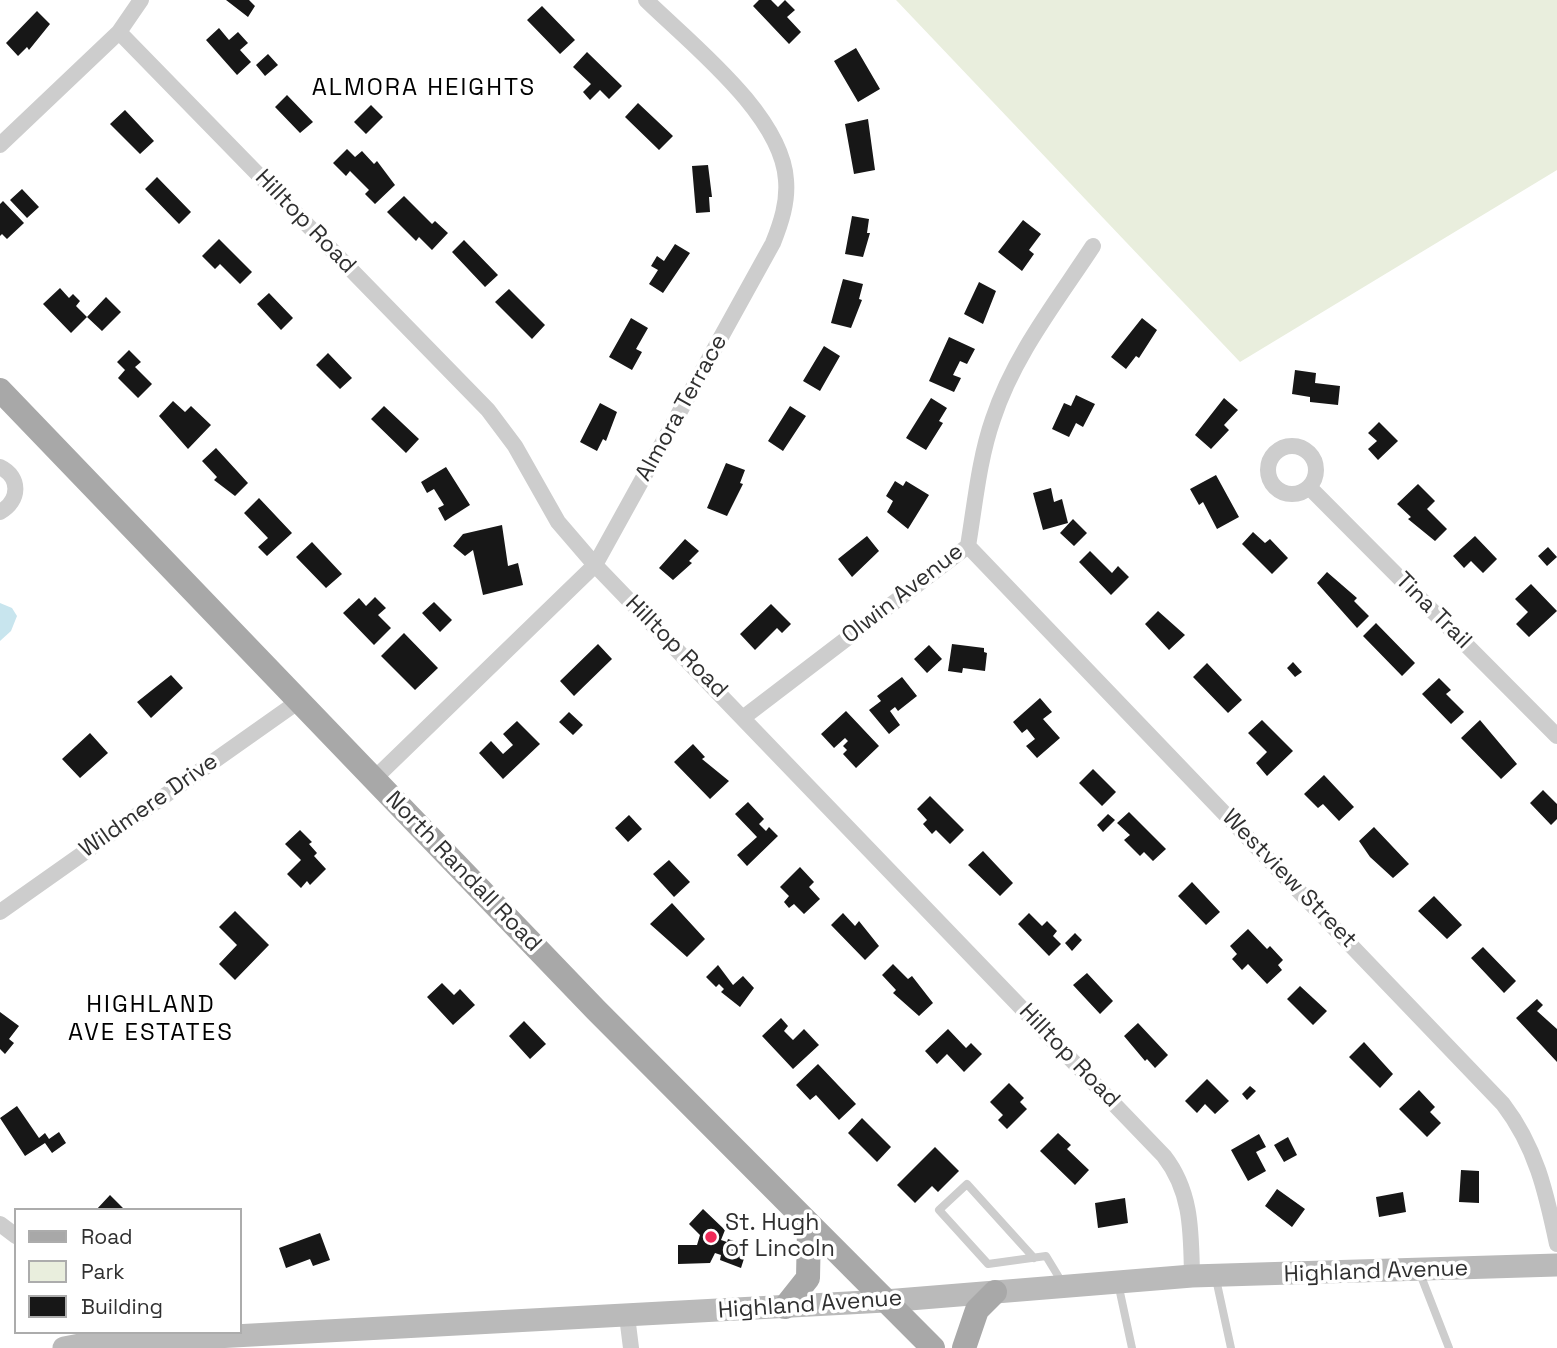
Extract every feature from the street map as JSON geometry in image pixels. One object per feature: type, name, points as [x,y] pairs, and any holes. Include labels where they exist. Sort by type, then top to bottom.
[{"type":"main road","name":"North Randall Road","points":[[0,390],[809,1227],[933,1348]]},
{"type":"main road","points":[[785,1307],[808,1278],[809,1227]]},
{"type":"main road","name":"Highland Avenue","points":[[79,1343],[886,1301],[1192,1276],[1557,1265]]},
{"type":"main road","points":[[964,1348],[977,1310],[995,1293]]},
{"type":"street","points":[[0,145],[120,32],[141,0]]},
{"type":"street","name":"Almora Terrace","points":[[374,779],[595,565],[773,243],[781,223],[786,193],[782,158],[768,128],[740,93],[646,0]]},
{"type":"street","name":"Hilltop Road","points":[[120,32],[488,410],[515,446],[558,522],[595,565],[744,717],[1170,1164],[1183,1186],[1189,1206],[1192,1276]]},
{"type":"street","name":"Olwin Avenue","points":[[744,717],[968,546],[986,440],[999,401],[1025,350],[1093,246]]},
{"type":"street","points":[[0,512],[9,507],[16,492],[15,481],[3,467]]},
{"type":"street","name":"Tina Trail","points":[[1309,487],[1557,736]]},
{"type":"street","name":"Westview Street","points":[[968,546],[1503,1104],[1524,1135],[1539,1166],[1557,1244]]},
{"type":"street","name":"Wildmere Drive","points":[[0,912],[299,701]]},
{"type":"street","points":[[627,1316],[631,1348]]},
{"type":"lane","points":[[1034,1258],[967,1184],[939,1210],[988,1264],[1034,1258],[1046,1256],[1056,1268],[1064,1287]]},
{"type":"lane","points":[[1419,1271],[1449,1348]]},
{"type":"lane","points":[[1216,1276],[1231,1348]]},
{"type":"lane","points":[[1118,1283],[1132,1348]]},
{"type":"green space","points":[[896,0],[1557,0],[1557,170],[1240,362]]},
{"type":"water","points":[[0,603],[12,608],[17,616],[11,631],[0,641]]},
{"type":"building","points":[[226,0],[249,0],[255,6],[248,17]]},
{"type":"building","points":[[759,0],[771,0],[778,7],[785,0],[795,10],[787,17],[801,32],[789,44],[753,6]]},
{"type":"building","points":[[542,6],[575,40],[560,54],[527,20]]},
{"type":"building","points":[[37,11],[50,24],[29,50],[27,47],[18,56],[6,43]]},
{"type":"building","points":[[219,28],[229,40],[238,32],[248,43],[240,50],[251,62],[237,75],[206,40]]},
{"type":"building","points":[[856,48],[880,89],[858,102],[834,61]]},
{"type":"building","points":[[587,52],[622,86],[609,99],[600,90],[590,100],[583,92],[591,84],[573,67]]},
{"type":"building","points":[[268,54],[278,65],[265,76],[256,65]]},
{"type":"building","points":[[287,95],[313,122],[300,133],[275,107]]},
{"type":"building","points":[[638,103],[673,136],[659,150],[625,117]]},
{"type":"building","points":[[371,105],[383,117],[366,134],[354,122]]},
{"type":"building","points":[[125,110],[154,141],[140,154],[110,124]]},
{"type":"building","points":[[868,119],[875,170],[854,174],[845,124]]},
{"type":"building","points":[[347,149],[355,157],[362,151],[374,164],[377,161],[395,185],[375,204],[365,194],[369,190],[350,171],[346,176],[333,163]]},
{"type":"building","points":[[708,165],[712,197],[709,197],[710,212],[696,213],[692,166]]},
{"type":"building","points":[[157,177],[191,212],[179,224],[145,189]]},
{"type":"building","points":[[22,189],[39,207],[27,218],[10,200]]},
{"type":"building","points":[[404,196],[432,224],[435,221],[448,233],[432,250],[419,237],[416,241],[387,212]]},
{"type":"building","points":[[3,201],[24,223],[7,239],[2,234],[0,236],[0,204]]},
{"type":"building","points":[[852,216],[869,219],[867,233],[870,233],[863,257],[845,254]]},
{"type":"building","points":[[1023,220],[1041,234],[1029,250],[1034,254],[1022,271],[998,252]]},
{"type":"building","points":[[219,239],[252,272],[240,284],[220,264],[215,269],[202,256]]},
{"type":"building","points":[[464,240],[498,275],[485,287],[452,252]]},
{"type":"building","points":[[675,244],[690,253],[663,293],[649,284],[658,270],[651,266],[657,256],[664,261]]},
{"type":"building","points":[[843,279],[863,284],[859,299],[862,300],[851,328],[831,323]]},
{"type":"building","points":[[979,282],[996,291],[983,324],[964,314]]},
{"type":"building","points":[[60,288],[69,298],[73,294],[80,301],[76,306],[87,317],[71,333],[43,304]]},
{"type":"building","points":[[509,289],[545,325],[532,339],[495,302]]},
{"type":"building","points":[[269,293],[293,318],[281,330],[257,304]]},
{"type":"building","points":[[106,297],[121,312],[102,331],[87,317]]},
{"type":"building","points":[[631,318],[648,328],[636,349],[642,352],[632,370],[609,357]]},
{"type":"building","points":[[1142,318],[1157,330],[1139,358],[1136,356],[1126,369],[1111,357]]},
{"type":"building","points":[[949,337],[975,349],[967,364],[960,361],[953,375],[961,378],[954,392],[929,381]]},
{"type":"building","points":[[824,346],[840,356],[820,391],[803,381]]},
{"type":"building","points":[[129,350],[141,362],[135,367],[152,384],[138,398],[118,378],[125,370],[117,362]]},
{"type":"building","points":[[328,353],[352,378],[340,389],[316,365]]},
{"type":"building","points":[[1295,370],[1316,373],[1315,383],[1340,386],[1338,405],[1310,402],[1310,397],[1292,394]]},
{"type":"building","points":[[1076,395],[1095,404],[1083,427],[1076,423],[1069,437],[1052,429],[1064,403],[1071,406]]},
{"type":"building","points":[[931,398],[947,408],[939,421],[943,423],[926,450],[906,438]]},
{"type":"building","points":[[1224,398],[1238,410],[1224,425],[1229,430],[1211,449],[1195,435]]},
{"type":"building","points":[[173,401],[185,412],[191,406],[211,425],[188,449],[159,416]]},
{"type":"building","points":[[600,403],[617,412],[606,441],[603,439],[597,451],[580,442]]},
{"type":"building","points":[[384,406],[419,439],[406,453],[371,419]]},
{"type":"building","points":[[790,406],[806,416],[783,451],[768,441]]},
{"type":"building","points":[[1379,422],[1398,441],[1378,460],[1368,449],[1377,441],[1368,433]]},
{"type":"building","points":[[216,448],[248,483],[235,496],[214,480],[217,477],[202,461]]},
{"type":"building","points":[[726,463],[745,470],[740,483],[743,484],[727,516],[707,508]]},
{"type":"building","points":[[446,467],[470,505],[445,521],[438,508],[444,505],[434,489],[427,493],[421,482]]},
{"type":"building","points":[[1216,475],[1239,517],[1217,529],[1203,502],[1199,505],[1190,489]]},
{"type":"building","points":[[895,481],[903,486],[906,481],[929,495],[908,529],[887,512],[893,501],[886,496]]},
{"type":"building","points":[[1418,484],[1435,501],[1427,509],[1447,529],[1435,541],[1408,519],[1411,517],[1397,504]]},
{"type":"building","points":[[1051,488],[1054,502],[1062,499],[1068,523],[1043,530],[1033,493]]},
{"type":"building","points":[[259,498],[292,533],[267,556],[258,547],[268,538],[244,513]]},
{"type":"building","points":[[1073,519],[1087,533],[1074,546],[1060,533]]},
{"type":"building","points":[[502,525],[508,566],[518,563],[523,585],[483,595],[473,550],[465,556],[453,546],[463,534]]},
{"type":"building","points":[[1253,532],[1265,543],[1270,539],[1288,558],[1272,574],[1242,544]]},
{"type":"building","points":[[867,536],[879,551],[852,577],[838,559]]},
{"type":"building","points":[[1475,536],[1497,559],[1483,573],[1471,561],[1464,568],[1453,556]]},
{"type":"building","points":[[685,539],[699,551],[689,561],[692,563],[673,580],[659,568]]},
{"type":"building","points":[[312,542],[342,574],[326,588],[296,557]]},
{"type":"building","points":[[1548,547],[1557,557],[1547,566],[1538,556]]},
{"type":"building","points":[[1090,551],[1112,573],[1118,566],[1129,577],[1111,595],[1079,562]]},
{"type":"building","points":[[1327,572],[1357,598],[1354,601],[1369,616],[1357,628],[1317,583]]},
{"type":"building","points":[[1531,584],[1557,611],[1529,637],[1516,624],[1528,612],[1515,599]]},
{"type":"building","points":[[375,597],[386,608],[378,615],[391,628],[374,645],[343,613],[359,598],[366,606]]},
{"type":"building","points":[[434,602],[452,620],[440,632],[422,613]]},
{"type":"building","points":[[771,604],[791,624],[782,633],[777,628],[755,650],[740,634]]},
{"type":"building","points":[[1158,611],[1185,635],[1169,650],[1145,624]]},
{"type":"building","points":[[1376,623],[1415,663],[1402,676],[1363,636]]},
{"type":"building","points":[[404,633],[438,668],[415,690],[381,656]]},
{"type":"building","points":[[598,644],[612,659],[574,696],[560,681]]},
{"type":"building","points":[[952,644],[984,648],[987,653],[985,671],[963,668],[962,673],[948,671]]},
{"type":"building","points":[[929,645],[942,659],[927,673],[914,659]]},
{"type":"building","points":[[1293,662],[1302,672],[1295,677],[1287,668]]},
{"type":"building","points":[[1207,663],[1242,700],[1228,713],[1193,677]]},
{"type":"building","points":[[171,675],[183,688],[151,718],[137,702]]},
{"type":"building","points":[[902,677],[917,696],[898,711],[895,707],[890,711],[900,725],[889,734],[869,710],[881,701],[877,696]]},
{"type":"building","points":[[1439,678],[1451,690],[1446,694],[1464,712],[1451,724],[1422,694]]},
{"type":"building","points":[[1040,698],[1052,712],[1043,719],[1060,738],[1037,758],[1026,746],[1035,739],[1027,729],[1022,733],[1013,722]]},
{"type":"building","points":[[846,711],[879,746],[856,768],[843,754],[847,750],[843,746],[848,741],[845,738],[834,748],[821,734]]},
{"type":"building","points":[[569,712],[583,725],[573,735],[559,722]]},
{"type":"building","points":[[1262,720],[1293,751],[1267,776],[1256,763],[1267,752],[1248,733]]},
{"type":"building","points":[[1480,720],[1517,764],[1501,779],[1461,738]]},
{"type":"building","points":[[517,721],[540,744],[503,779],[479,753],[491,741],[503,754],[513,745],[503,734]]},
{"type":"building","points":[[90,733],[108,753],[80,778],[62,759]]},
{"type":"building","points":[[693,744],[705,757],[702,759],[729,781],[710,799],[674,762]]},
{"type":"building","points":[[1093,769],[1116,792],[1102,806],[1079,783]]},
{"type":"building","points":[[1324,775],[1354,807],[1339,821],[1323,804],[1318,808],[1304,794]]},
{"type":"building","points":[[1543,790],[1557,804],[1557,819],[1551,825],[1530,803]]},
{"type":"building","points":[[930,796],[964,830],[950,844],[936,830],[932,834],[923,824],[927,820],[917,809]]},
{"type":"building","points":[[748,802],[764,819],[759,824],[766,831],[769,827],[778,836],[747,866],[737,855],[757,837],[735,814]]},
{"type":"building","points":[[1129,812],[1166,849],[1153,861],[1144,852],[1140,856],[1124,840],[1130,835],[1117,823]]},
{"type":"building","points":[[1108,814],[1115,820],[1103,832],[1097,825]]},
{"type":"building","points":[[629,815],[642,829],[628,842],[615,828]]},
{"type":"building","points":[[1374,827],[1409,864],[1393,878],[1370,857],[1359,841]]},
{"type":"building","points":[[300,830],[312,842],[309,844],[317,853],[314,856],[326,869],[310,885],[307,881],[301,888],[287,874],[301,860],[285,844]]},
{"type":"building","points":[[983,851],[1013,883],[1000,896],[968,865]]},
{"type":"building","points":[[669,860],[690,882],[674,897],[653,874]]},
{"type":"building","points":[[800,867],[814,882],[809,887],[820,899],[804,914],[794,904],[789,908],[784,902],[789,896],[780,887]]},
{"type":"building","points":[[1192,882],[1220,912],[1206,925],[1178,896]]},
{"type":"building","points":[[1434,896],[1462,925],[1447,939],[1418,911]]},
{"type":"building","points":[[672,903],[705,939],[687,957],[650,924]]},
{"type":"building","points":[[235,911],[269,945],[235,980],[219,964],[237,945],[219,927]]},
{"type":"building","points":[[843,913],[855,926],[859,921],[879,946],[865,960],[831,925]]},
{"type":"building","points":[[1029,913],[1042,926],[1047,921],[1057,931],[1053,936],[1061,944],[1049,956],[1018,924]]},
{"type":"building","points":[[1248,929],[1267,949],[1270,946],[1283,960],[1278,965],[1282,970],[1267,984],[1248,964],[1242,970],[1232,959],[1237,954],[1230,946]]},
{"type":"building","points":[[1075,933],[1082,940],[1072,951],[1065,943]]},
{"type":"building","points":[[1483,947],[1516,981],[1504,993],[1471,958]]},
{"type":"building","points":[[893,964],[908,979],[912,976],[933,1003],[919,1016],[893,993],[896,990],[882,975]]},
{"type":"building","points":[[718,965],[733,985],[743,976],[754,988],[740,1007],[721,992],[724,989],[719,984],[716,987],[706,977]]},
{"type":"building","points":[[1087,973],[1113,1001],[1100,1014],[1073,985]]},
{"type":"building","points":[[442,983],[454,995],[460,989],[475,1005],[453,1025],[427,997]]},
{"type":"building","points":[[1300,986],[1327,1011],[1313,1025],[1287,999]]},
{"type":"building","points":[[1537,999],[1543,1005],[1537,1011],[1557,1029],[1557,1062],[1516,1018]]},
{"type":"building","points":[[0,1012],[19,1026],[9,1039],[14,1043],[5,1054],[0,1049]]},
{"type":"building","points":[[781,1018],[788,1026],[784,1031],[793,1040],[804,1029],[819,1045],[793,1069],[762,1036]]},
{"type":"building","points":[[524,1021],[546,1044],[530,1059],[509,1036]]},
{"type":"building","points":[[1138,1023],[1168,1055],[1155,1068],[1147,1059],[1145,1061],[1124,1036]]},
{"type":"building","points":[[948,1029],[966,1048],[971,1043],[982,1054],[964,1072],[947,1054],[937,1064],[925,1051]]},
{"type":"building","points":[[1364,1042],[1393,1074],[1380,1088],[1349,1057]]},
{"type":"building","points":[[818,1064],[856,1104],[839,1120],[816,1095],[810,1100],[796,1085]]},
{"type":"building","points":[[1207,1079],[1229,1101],[1215,1114],[1205,1104],[1197,1113],[1185,1101]]},
{"type":"building","points":[[1009,1083],[1024,1098],[1020,1102],[1027,1109],[1007,1129],[998,1120],[1003,1115],[990,1102]]},
{"type":"building","points":[[1250,1086],[1256,1091],[1247,1100],[1242,1094]]},
{"type":"building","points":[[1419,1090],[1435,1107],[1430,1112],[1441,1123],[1427,1137],[1399,1109]]},
{"type":"building","points":[[17,1106],[39,1138],[45,1133],[49,1139],[59,1132],[66,1143],[52,1153],[45,1143],[25,1156],[0,1118]]},
{"type":"building","points":[[862,1118],[891,1147],[877,1162],[848,1133]]},
{"type":"building","points":[[1058,1133],[1071,1145],[1067,1149],[1089,1170],[1075,1185],[1040,1151]]},
{"type":"building","points":[[1259,1134],[1266,1147],[1256,1152],[1266,1171],[1248,1181],[1231,1150]]},
{"type":"building","points":[[1288,1137],[1297,1155],[1284,1162],[1274,1145]]},
{"type":"building","points":[[935,1147],[959,1171],[938,1192],[932,1186],[915,1203],[897,1185]]},
{"type":"building","points":[[1461,1170],[1479,1171],[1479,1203],[1459,1202]]},
{"type":"building","points":[[1277,1189],[1305,1209],[1292,1227],[1265,1206]]},
{"type":"building","points":[[1403,1192],[1406,1212],[1379,1217],[1376,1197]]},
{"type":"building","points":[[110,1195],[123,1208],[98,1208]]},
{"type":"building","points":[[1125,1198],[1128,1223],[1098,1228],[1095,1203]]},
{"type":"building","name":"St. Hugh of Lincoln","points":[[703,1209],[725,1230],[721,1240],[727,1242],[728,1239],[748,1246],[741,1268],[720,1260],[721,1255],[715,1253],[710,1263],[678,1264],[678,1245],[697,1245],[700,1235],[689,1224]]},
{"type":"building","points":[[320,1233],[330,1260],[313,1266],[310,1259],[286,1268],[279,1248]]},
{"type":"place","name":"St. Hugh of Lincoln","points":[[711,1237]]},
{"type":"district","name":"ALMORA HEIGHTS","points":[[424,88]]},
{"type":"district","name":"HIGHLAND AVE ESTATES","points":[[151,1019]]}]
